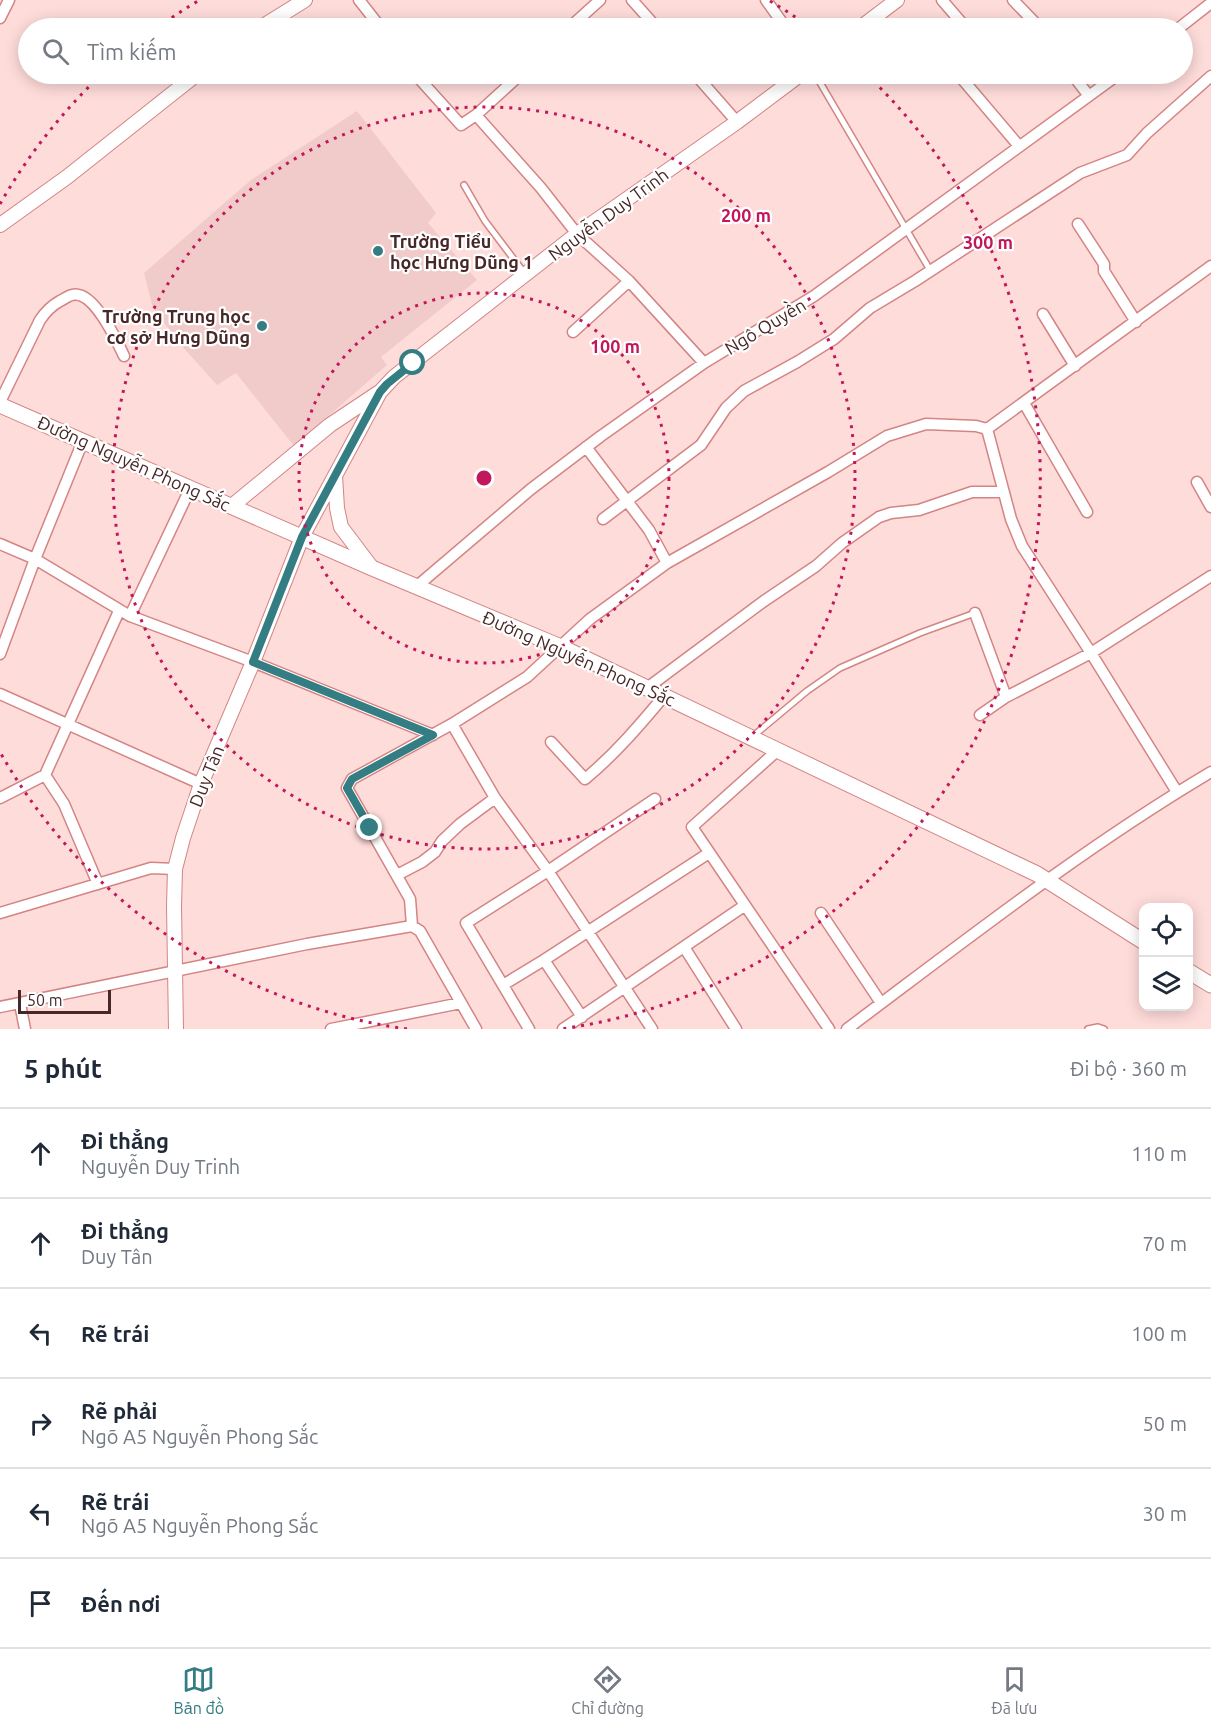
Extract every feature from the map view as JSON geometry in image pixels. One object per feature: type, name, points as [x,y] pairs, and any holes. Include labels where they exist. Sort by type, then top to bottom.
[{"type":"main road","name":"Đường Nguyễn Phong Sắc","points":[[0,403],[190,489],[561,647],[1037,874],[1139,939]]},
{"type":"main road","points":[[1193,974],[1211,985]]},
{"type":"street","points":[[276,18],[305,0]]},
{"type":"street","points":[[359,0],[373,18]]},
{"type":"street","points":[[580,18],[600,0]]},
{"type":"street","points":[[632,0],[648,18]]},
{"type":"street","points":[[766,0],[779,18]]},
{"type":"street","points":[[873,18],[897,0]]},
{"type":"street","points":[[942,0],[957,18]]},
{"type":"street","points":[[1013,0],[1030,18]]},
{"type":"street","points":[[0,18],[5,2]]},
{"type":"street","points":[[1192,18],[1211,3]]},
{"type":"street","points":[[603,519],[701,445],[726,408],[744,391],[798,362],[834,339],[870,308],[1080,172],[1126,155],[1147,133],[1211,76]]},
{"type":"street","points":[[0,225],[67,177],[184,84]]},
{"type":"street","points":[[424,84],[461,125],[476,115],[510,84]]},
{"type":"street","points":[[704,84],[736,122]]},
{"type":"street","name":"Nguyễn Duy Trinh","points":[[302,537],[380,392],[394,377],[577,234],[787,84]]},
{"type":"street","points":[[966,84],[1019,146]]},
{"type":"street","points":[[1080,84],[1089,96]]},
{"type":"street","name":"Ngô Quyền","points":[[416,587],[531,489],[586,447],[704,363],[813,296],[1105,84]]},
{"type":"street","points":[[476,115],[577,234],[629,281],[704,363]]},
{"type":"street","points":[[1078,224],[1104,264],[1104,271],[1136,322]]},
{"type":"street","points":[[987,429],[1209,271]]},
{"type":"street","points":[[573,332],[629,281]]},
{"type":"street","points":[[0,403],[15,367],[47,309],[73,294],[88,299],[103,317],[124,356]]},
{"type":"street","points":[[1043,314],[1075,366]]},
{"type":"street","points":[[232,506],[330,425],[380,392]]},
{"type":"street","points":[[1024,403],[1087,512]]},
{"type":"street","points":[[412,926],[410,899],[347,788],[352,779],[452,724],[526,677],[590,619],[667,563],[887,436],[926,424],[976,426],[987,429]]},
{"type":"street","points":[[987,429],[1011,519],[1022,546],[1091,652],[1177,792]]},
{"type":"street","points":[[0,654],[35,559],[83,441]]},
{"type":"street","points":[[586,447],[649,530],[667,563]]},
{"type":"street","points":[[335,473],[337,508],[341,527],[372,568]]},
{"type":"street","points":[[1197,482],[1211,507]]},
{"type":"street","points":[[130,616],[190,489]]},
{"type":"street","points":[[647,688],[764,601],[816,566],[842,543],[879,517],[891,513],[919,510],[972,492],[1003,492]]},
{"type":"street","name":"Duy Tân","points":[[176,1029],[175,868],[201,784],[253,662],[302,537]]},
{"type":"street","points":[[0,544],[35,559],[130,616],[253,662],[433,735]]},
{"type":"street","points":[[980,715],[1006,697],[1091,652],[1211,576]]},
{"type":"street","points":[[0,798],[45,775],[119,611]]},
{"type":"street","points":[[975,613],[1006,697]]},
{"type":"street","points":[[0,694],[201,784]]},
{"type":"street","points":[[551,742],[585,778],[607,761],[664,696]]},
{"type":"street","points":[[452,724],[495,798],[548,871],[652,1029]]},
{"type":"street","points":[[778,750],[692,827],[829,1029]]},
{"type":"street","points":[[847,1029],[1046,880],[1177,792],[1211,772]]},
{"type":"street","points":[[45,775],[64,804],[98,884]]},
{"type":"street","points":[[397,875],[422,862],[435,852],[442,841],[460,824],[495,798]]},
{"type":"street","points":[[529,1029],[466,923],[548,871],[655,798]]},
{"type":"street","points":[[502,985],[709,853]]},
{"type":"street","points":[[0,913],[151,868],[175,868]]},
{"type":"street","points":[[563,1029],[744,906]]},
{"type":"street","points":[[821,913],[881,1003]]},
{"type":"street","points":[[0,1007],[307,944],[412,926],[420,931],[476,1029]]},
{"type":"street","points":[[684,947],[736,1029]]},
{"type":"street","points":[[544,960],[582,1017]]},
{"type":"street","points":[[331,1029],[461,1003]]},
{"type":"street","points":[[20,1004],[25,1029]]},
{"type":"lane","points":[[821,84],[930,270]]},
{"type":"lane","points":[[464,185],[485,221],[526,276]]},
{"type":"lane","points":[[751,738],[840,668],[920,633],[975,613]]},
{"type":"lane","points":[[1088,1029],[1098,1027],[1104,1029]]},
{"type":"shaded area","points":[[357,111],[436,213],[428,223],[477,280],[381,357],[387,365],[294,446],[236,373],[217,385],[180,344],[153,308],[144,273],[251,180]]},
{"type":"place","name":"Trường Tiểu học Hưng Dũng 1","points":[[378,251]]},
{"type":"place","name":"Trường Trung học cơ sở Hưng Dũng","points":[[262,326]]},
{"type":"route","points":[[370,828],[347,788],[352,779],[433,735],[253,662],[302,537],[335,473],[380,392],[394,377],[413,363]]}]
